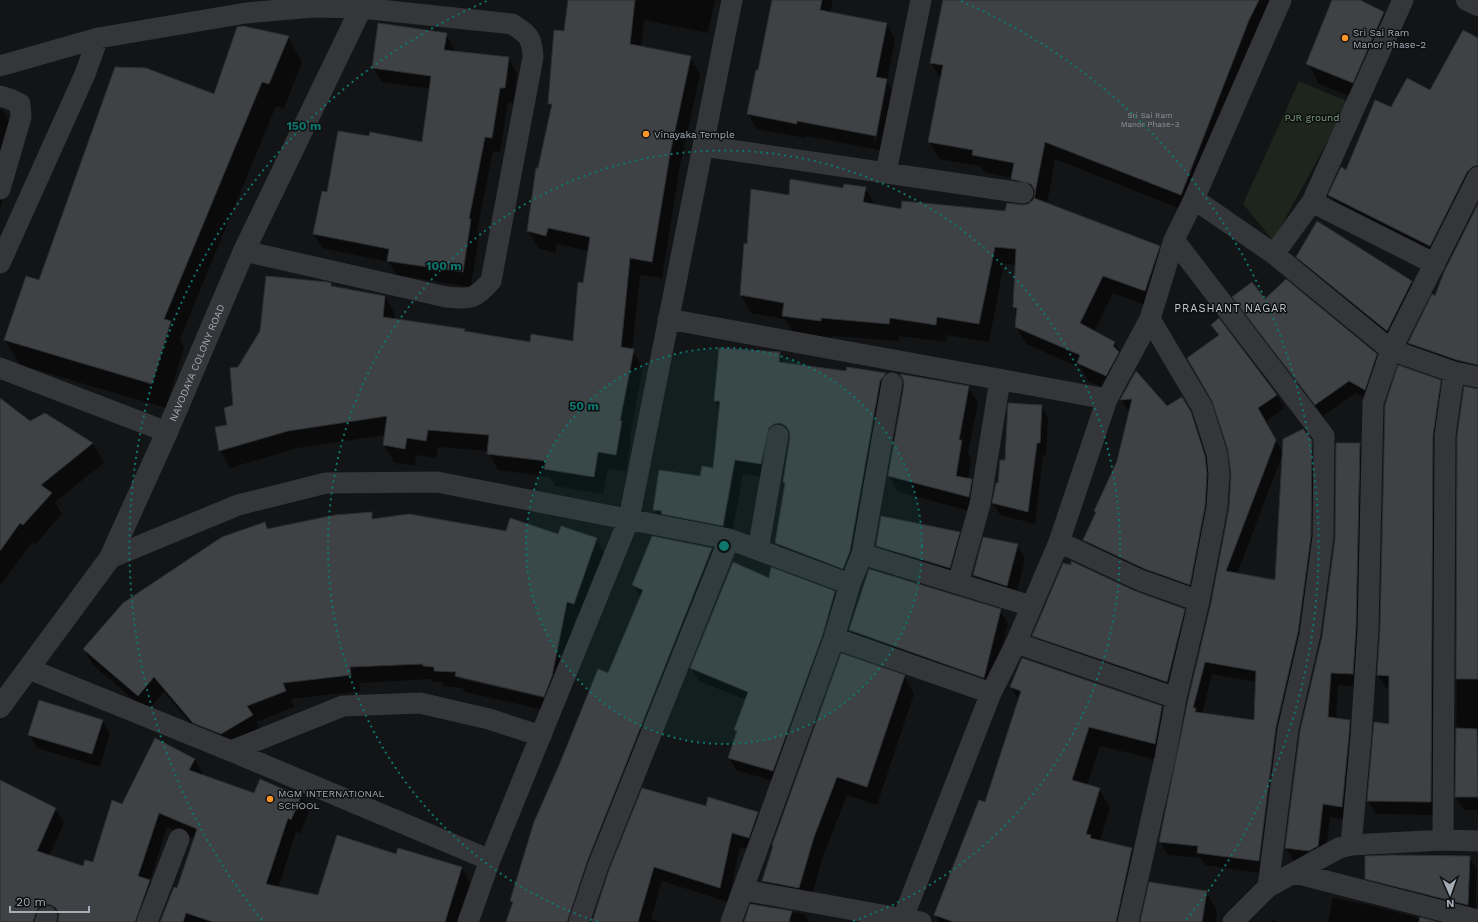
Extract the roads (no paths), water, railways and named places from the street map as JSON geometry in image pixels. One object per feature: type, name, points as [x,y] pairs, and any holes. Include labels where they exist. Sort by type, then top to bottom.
[{"type":"street","points":[[468,922],[490,860],[542,736],[629,519],[732,0]]},
{"type":"street","points":[[886,172],[921,0]]},
{"type":"street","points":[[743,890],[912,920],[992,694],[1016,643],[1059,542],[1107,399],[1150,319],[1174,240],[1194,199],[1281,0]]},
{"type":"street","points":[[1274,254],[1312,202],[1403,0]]},
{"type":"street","points":[[1467,0],[1478,5]]},
{"type":"street","points":[[0,66],[98,38],[246,13],[314,7],[363,4],[512,24],[527,33],[532,44],[533,57],[491,281],[478,296],[464,299],[446,298],[244,250]]},
{"type":"street","name":"NAVODAYA COLONY ROAD","points":[[1,704],[29,669],[110,558],[167,432],[244,250],[363,4]]},
{"type":"street","points":[[0,263],[85,74],[98,38]]},
{"type":"street","points":[[0,96],[20,104],[21,117],[0,189]]},
{"type":"street","points":[[703,146],[1023,193]]},
{"type":"street","points":[[1351,844],[1361,736],[1368,628],[1373,403],[1391,350],[1478,177]]},
{"type":"street","points":[[1194,199],[1274,254],[1391,350],[1454,372],[1478,377]]},
{"type":"street","points":[[1312,202],[1435,264]]},
{"type":"street","points":[[1174,240],[1324,436],[1323,537],[1310,634],[1288,729],[1268,887]]},
{"type":"street","points":[[668,319],[1107,399]]},
{"type":"street","points":[[1128,922],[1165,758],[1176,698],[1199,601],[1217,507],[1219,474],[1217,454],[1202,407],[1150,319]]},
{"type":"street","points":[[0,368],[167,432]]},
{"type":"street","points":[[1443,840],[1445,435],[1454,372]]},
{"type":"street","points":[[958,583],[980,504],[1000,380]]},
{"type":"street","points":[[731,922],[834,638],[850,584],[862,554],[892,383]]},
{"type":"street","points":[[758,550],[778,436]]},
{"type":"street","points":[[110,558],[238,505],[326,483],[437,482],[729,539],[850,584]]},
{"type":"street","points":[[579,922],[598,866],[729,539]]},
{"type":"street","points":[[1059,542],[1140,580],[1199,601]]},
{"type":"street","points":[[862,554],[1031,606]]},
{"type":"street","points":[[834,638],[992,694]]},
{"type":"street","points":[[1016,643],[1176,698]]},
{"type":"street","points":[[29,669],[231,751],[490,860]]},
{"type":"street","points":[[231,751],[343,706],[420,703],[489,719],[542,736]]},
{"type":"street","points":[[147,922],[179,838]]},
{"type":"street","points":[[1233,922],[1268,887],[1339,848],[1351,844],[1443,840],[1478,841]]},
{"type":"street","points":[[1295,873],[1478,920]]},
{"type":"place","name":"Sri Sai Ram Manor Phase-2","points":[[1345,38]]},
{"type":"place","name":"Vinayaka Temple","points":[[646,134]]},
{"type":"place","name":"MGM INTERNATIONAL SCHOOL","points":[[270,799]]},
{"type":"district","name":"PRASHANT NAGAR","points":[[1231,308]]},
{"type":"park label","name":"PJR ground","points":[[1312,117]]}]
